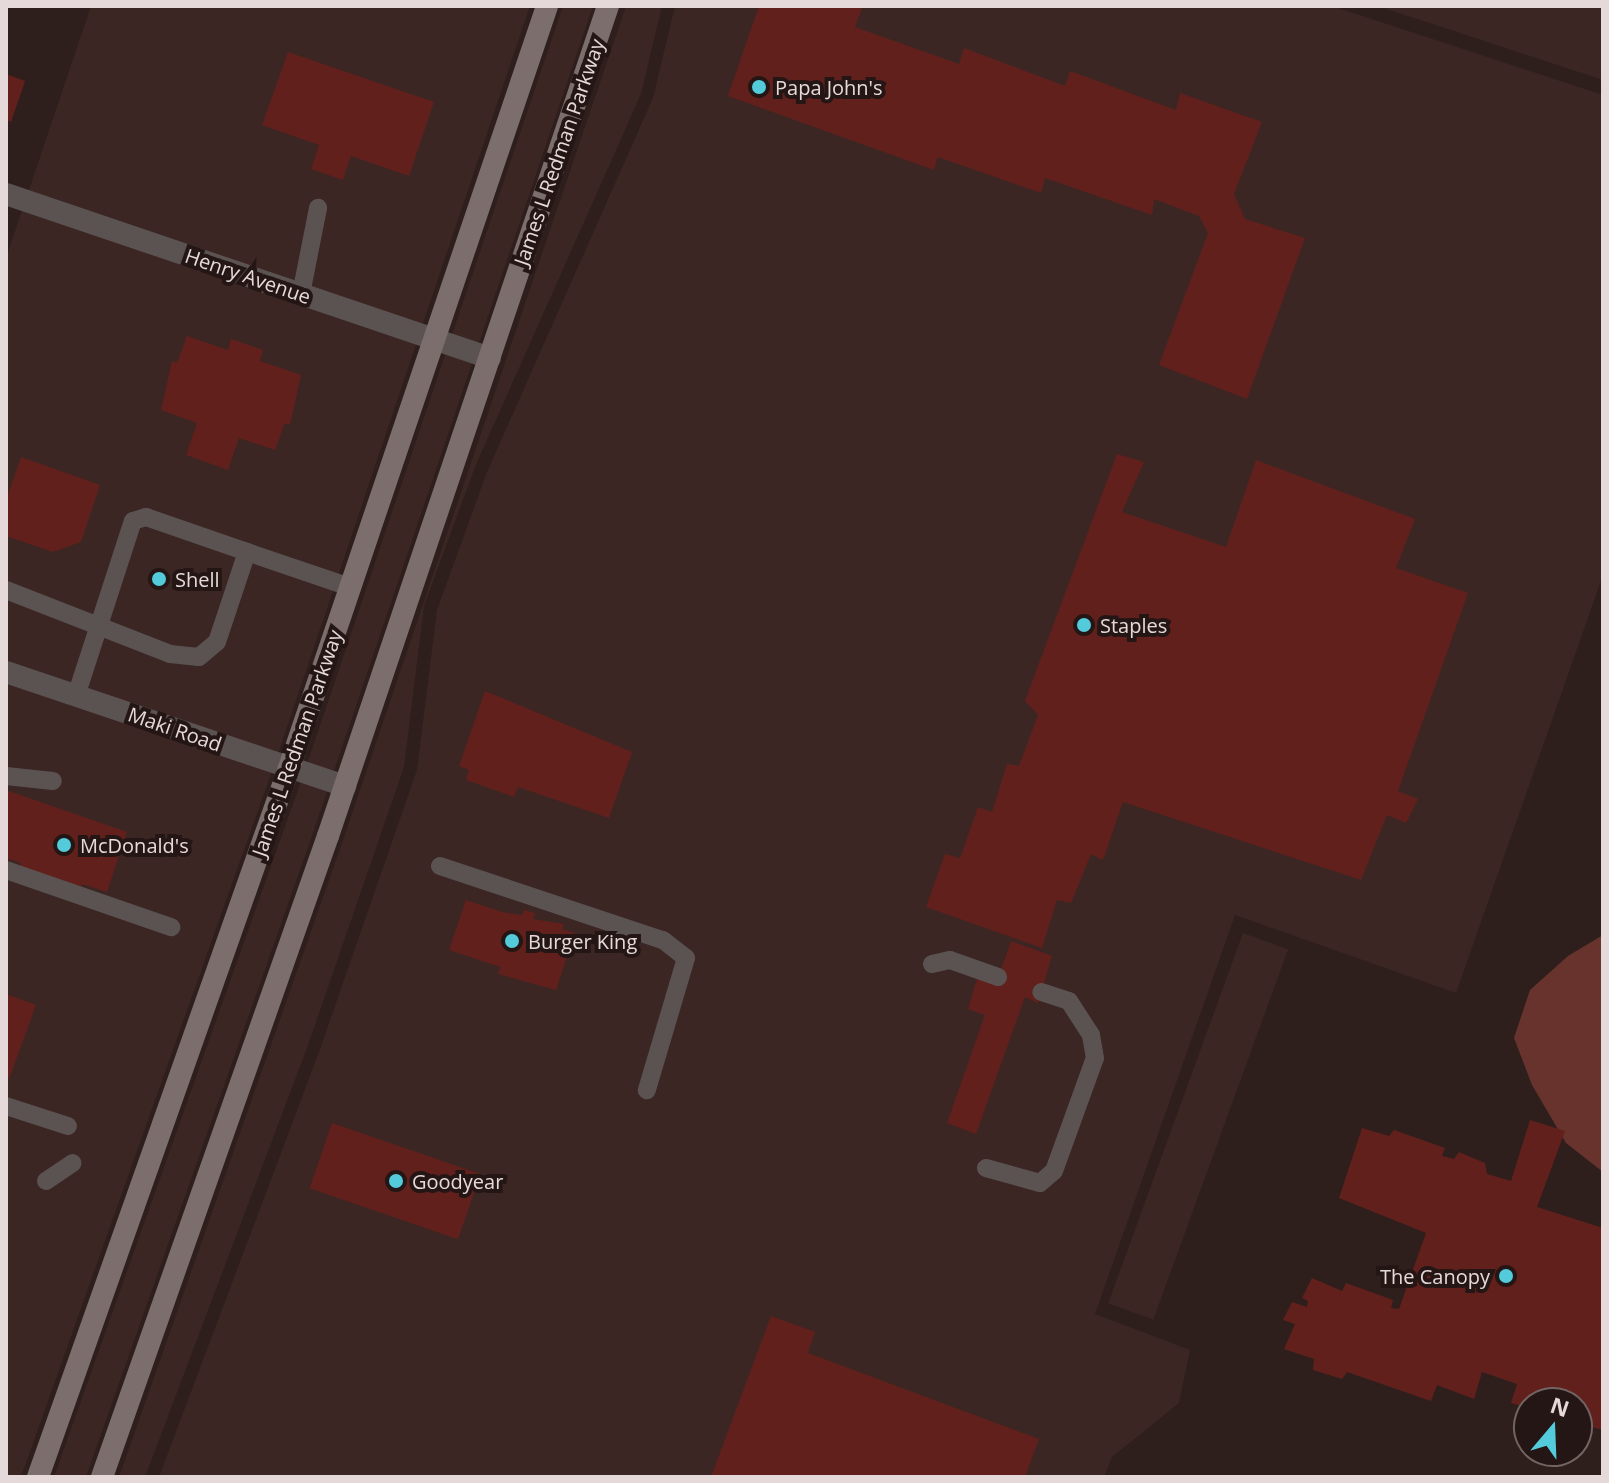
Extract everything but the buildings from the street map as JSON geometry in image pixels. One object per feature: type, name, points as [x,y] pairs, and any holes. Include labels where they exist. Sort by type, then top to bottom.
[{"type":"main road","name":"James L Redman Parkway","points":[[38,1477],[289,768],[547,6]]},
{"type":"main road","name":"James L Redman Parkway","points":[[102,1477],[345,786],[608,6]]},
{"type":"street","name":"Henry Avenue","points":[[6,194],[490,358]]},
{"type":"street","name":"Maki Road","points":[[6,672],[345,786]]},
{"type":"lane","points":[[301,294],[318,208]]},
{"type":"lane","points":[[76,696],[133,521],[146,517],[350,587]]},
{"type":"lane","points":[[6,590],[170,654],[199,657],[217,642],[247,552]]},
{"type":"lane","points":[[6,776],[53,781]]},
{"type":"lane","points":[[440,866],[663,940],[686,958],[647,1090]]},
{"type":"lane","points":[[6,870],[171,927]]},
{"type":"lane","points":[[932,964],[950,960],[998,977]]},
{"type":"lane","points":[[986,1168],[1040,1183],[1054,1171],[1095,1058],[1091,1035],[1069,1001],[1041,992]]},
{"type":"lane","points":[[6,1106],[68,1126]]},
{"type":"lane","points":[[46,1181],[73,1163]]},
{"type":"shaded area","points":[[91,6],[530,6],[275,763],[21,1477],[6,1477],[6,258]]},
{"type":"shaded area","points":[[563,6],[593,6],[312,836],[86,1477],[54,1477],[304,773]]},
{"type":"shaded area","points":[[626,6],[662,6],[641,94],[475,467],[424,606],[404,767],[307,1048],[145,1477],[119,1477],[341,846]]},
{"type":"shaded area","points":[[675,6],[1332,6],[1603,95],[1603,575],[1456,993],[1235,915],[1095,1314],[1190,1350],[1179,1403],[1112,1457],[1104,1477],[159,1477],[319,1052],[417,770],[437,610],[487,472],[653,98]]},
{"type":"shaded area","points":[[1378,6],[1603,6],[1603,80]]},
{"type":"shaded area","points":[[1243,933],[1288,949],[1153,1320],[1108,1303]]},
{"type":"shaded area","points":[[1603,935],[1603,1172],[1566,1143],[1532,1085],[1514,1038],[1530,990],[1568,956]]},
{"type":"place","name":"Papa John's","points":[[759,87]]},
{"type":"place","name":"Shell","points":[[159,579]]},
{"type":"place","name":"Staples","points":[[1084,625]]},
{"type":"place","name":"McDonald's","points":[[64,845]]},
{"type":"place","name":"Burger King","points":[[512,941]]},
{"type":"place","name":"Goodyear","points":[[396,1181]]},
{"type":"place","name":"The Canopy","points":[[1506,1276]]}]
